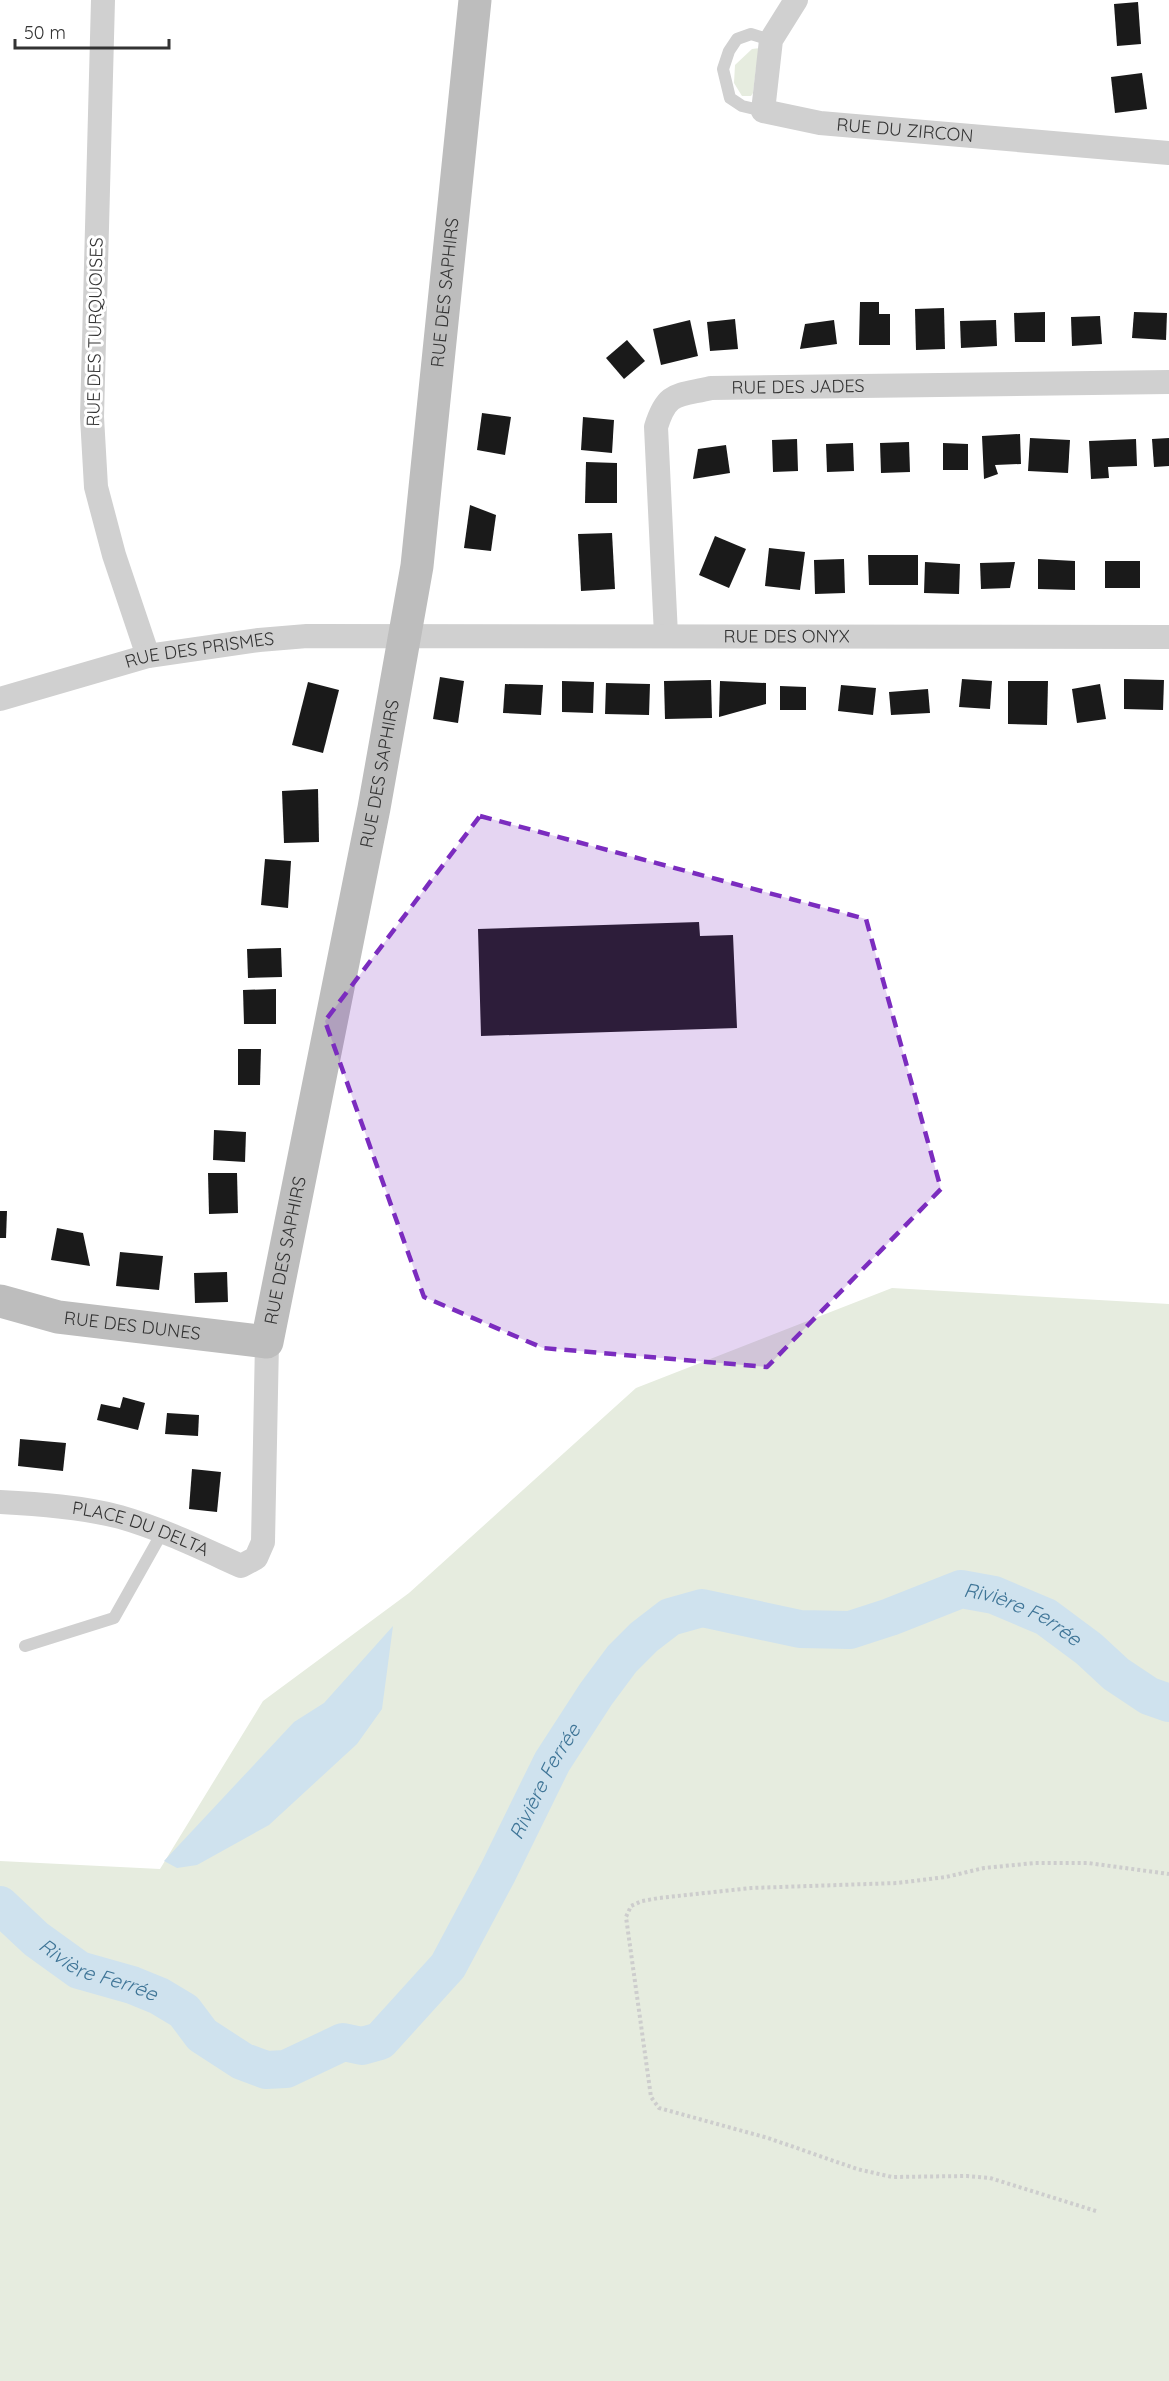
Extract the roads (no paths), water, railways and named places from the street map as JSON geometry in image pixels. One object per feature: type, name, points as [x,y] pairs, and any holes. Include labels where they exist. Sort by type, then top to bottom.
[{"type":"street","name":"RUE DES TURQUOISES","points":[[103,0],[92,417],[96,487],[114,555],[148,656]]},
{"type":"street","name":"RUE DES SAPHIRS","points":[[263,1542],[267,1342],[374,808],[417,566],[475,0]]},
{"type":"street","points":[[763,111],[771,40],[796,0]]},
{"type":"street","name":"RUE DU ZIRCON","points":[[763,111],[820,123],[1169,153]]},
{"type":"street","name":"RUE DES JADES","points":[[666,635],[656,427],[663,406],[676,396],[711,388],[1169,382]]},
{"type":"street","name":"RUE DES PRISMES","points":[[0,699],[148,656],[259,640],[307,636],[404,635]]},
{"type":"street","name":"RUE DES ONYX","points":[[404,635],[1169,637]]},
{"type":"street","name":"RUE DES DUNES","points":[[0,1301],[58,1317],[267,1342]]},
{"type":"street","name":"PLACE DU DELTA","points":[[0,1502],[38,1504],[118,1517],[163,1531],[241,1566],[256,1558],[263,1542]]},
{"type":"lane","points":[[763,111],[742,106],[730,98],[723,69],[729,51],[737,39],[751,34],[771,40]]},
{"type":"lane","points":[[25,1646],[114,1618],[163,1531]]},
{"type":"water","points":[[393,1626],[382,1709],[357,1744],[269,1825],[197,1865],[177,1868],[164,1861],[294,1722],[324,1703]]},
{"type":"waterway","name":"Rivière Ferrée","points":[[0,1905],[36,1939],[79,1970],[132,1985],[159,1996],[184,2011],[202,2035],[242,2061],[266,2070],[286,2069],[343,2042],[362,2046],[380,2041],[448,1966],[497,1874],[552,1762],[596,1694],[622,1659],[644,1637],[670,1617],[702,1608],[800,1629],[850,1630],[961,1589],[994,1595],[1046,1617],[1089,1649],[1116,1674],[1149,1696],[1169,1703]]}]
